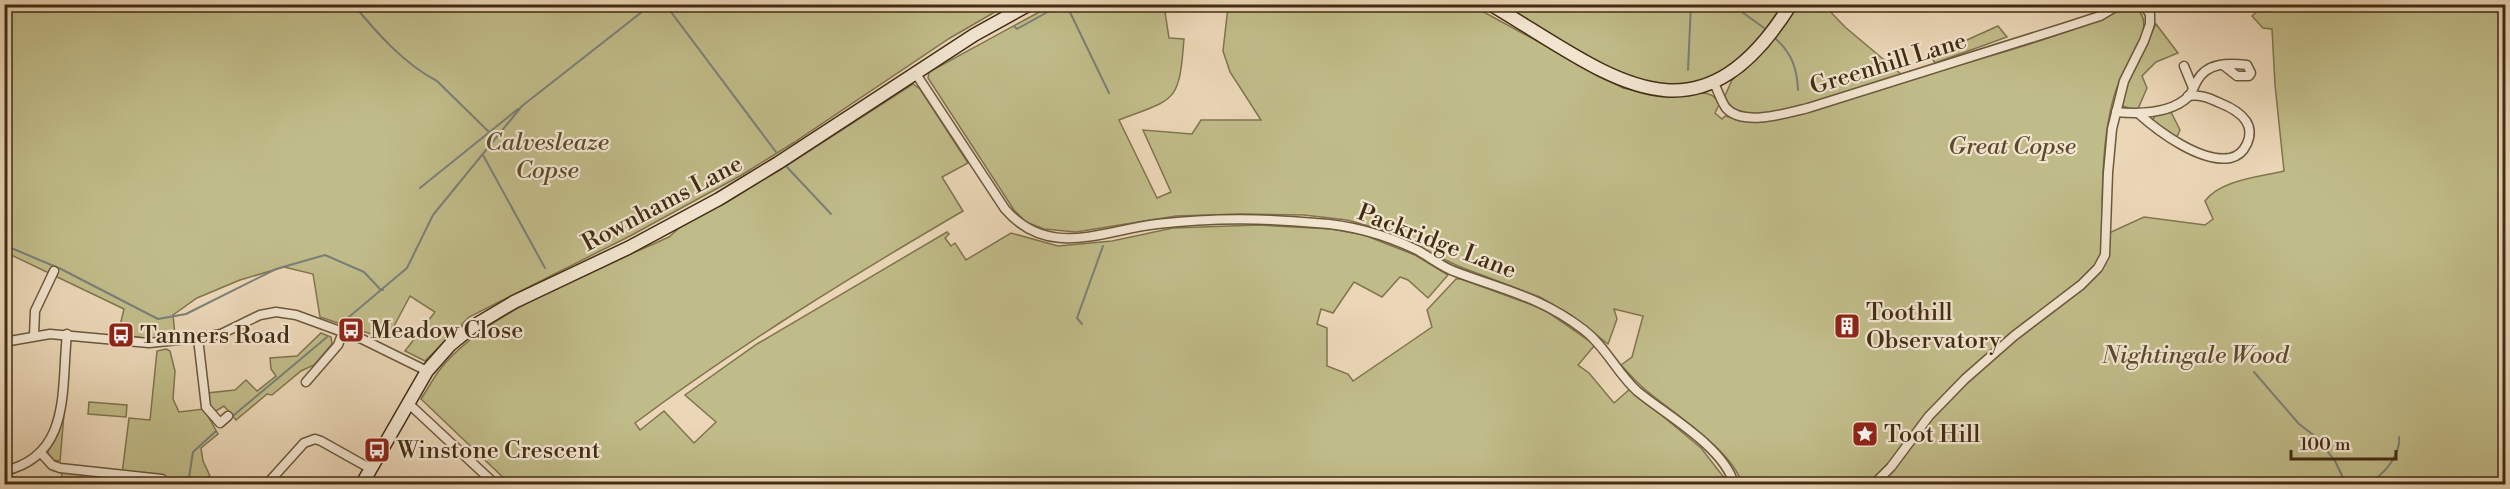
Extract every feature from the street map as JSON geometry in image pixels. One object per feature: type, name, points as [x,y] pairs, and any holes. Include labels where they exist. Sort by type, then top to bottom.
[{"type":"street","name":"Rownhams Lane","points":[[362,484],[427,371],[454,341],[479,322],[711,203],[767,170],[974,35],[1030,4]]},
{"type":"street","points":[[1490,4],[1587,63],[1627,82],[1655,90],[1672,91],[1693,89],[1714,83],[1737,70],[1755,54],[1791,4]]},
{"type":"street","name":"Greenhill Lane","points":[[1714,83],[1723,104],[1731,112],[1741,116],[1771,117],[1808,108],[2021,42],[2100,16],[2120,4]]},
{"type":"street","points":[[1874,484],[1891,467],[1929,416],[1965,379],[2014,336],[2081,285],[2098,268],[2105,255],[2108,173],[2116,112],[2124,81],[2145,41],[2150,24],[2150,14],[2143,4]]},
{"type":"street","points":[[2116,112],[2139,114],[2177,104],[2188,96],[2206,70],[2223,65]]},
{"type":"street","points":[[2184,66],[2193,88]]},
{"type":"street","name":"Packridge Lane","points":[[916,74],[1005,209],[1023,228],[1045,234],[1083,238],[1157,224],[1234,220],[1295,221],[1346,226],[1393,240],[1454,272],[1530,297],[1585,331],[1605,350],[1636,390],[1685,426],[1717,457],[1728,470],[1734,484]]},
{"type":"street","points":[[2139,114],[2165,135],[2192,150],[2225,158],[2235,156],[2243,150],[2248,142],[2249,129],[2242,116],[2231,108],[2208,98],[2199,95],[2188,96]]},
{"type":"street","points":[[34,336],[35,311],[54,271]]},
{"type":"street","points":[[4,342],[34,336],[67,334],[148,343],[198,338],[221,334],[260,315],[276,312],[296,315],[362,339],[427,371]]},
{"type":"street","points":[[306,382],[338,345],[343,332]]},
{"type":"street","points":[[4,471],[20,467],[41,453],[51,441],[59,421],[67,334]]},
{"type":"street","points":[[198,338],[206,407],[220,423],[228,416]]},
{"type":"street","points":[[408,403],[495,484]]},
{"type":"street","points":[[267,484],[304,443],[315,439],[371,468]]},
{"type":"street","points":[[41,453],[52,465],[60,468],[162,479]]},
{"type":"green space","points":[[1242,4],[1471,5],[1623,88],[1653,94],[1705,93],[1717,100],[1719,105],[1715,113],[1722,119],[1725,116],[1758,121],[1778,118],[1774,113],[1740,111],[1724,98],[1732,80],[1758,56],[1795,5],[1824,5],[1845,27],[1908,80],[2078,28],[2131,5],[2140,12],[2143,30],[2135,52],[2119,82],[2108,121],[2103,166],[2102,252],[2109,233],[2144,217],[2205,225],[2213,219],[2205,201],[2220,188],[2241,180],[2284,171],[2272,29],[2263,28],[2252,16],[2264,5],[2505,5],[2505,484],[1742,484],[1736,471],[1715,446],[1644,388],[1621,365],[1632,357],[1643,316],[1614,309],[1617,319],[1608,344],[1571,315],[1540,297],[1458,266],[1383,230],[1347,220],[1304,215],[1241,214],[1176,216],[1076,232],[1044,229],[1026,222],[1014,210],[928,78],[929,72],[1052,5],[1164,5],[1169,38],[1184,39],[1180,76],[1176,87],[1171,96],[1163,102],[1119,120],[1157,198],[1171,192],[1143,130],[1192,134],[1201,120],[1261,120],[1230,72],[1223,51],[1228,7],[1242,7]]},
{"type":"green space","name":"Calvesleaze Copse","points":[[4,5],[1007,5],[950,38],[740,176],[630,236],[469,317],[425,361],[405,351],[435,312],[410,296],[393,328],[374,335],[320,317],[313,274],[284,267],[240,280],[197,298],[173,315],[175,335],[150,339],[118,334],[124,309],[5,252]]},
{"type":"green space","points":[[1501,5],[1782,5],[1749,49],[1716,74],[1683,85],[1649,82],[1614,70]]},
{"type":"green space","points":[[2156,24],[2178,53],[2156,62],[2142,76],[2147,88],[2137,111],[2120,105],[2129,78]]},
{"type":"green space","points":[[1998,26],[2007,37],[1935,63],[1931,56]]},
{"type":"green space","points":[[913,84],[920,89],[968,163],[942,177],[963,211],[837,287],[715,366],[635,423],[640,430],[664,411],[694,443],[716,422],[685,395],[757,344],[947,232],[949,234],[945,238],[951,246],[955,243],[966,260],[1011,233],[1058,246],[1112,241],[1173,228],[1258,225],[1332,229],[1364,235],[1415,255],[1448,275],[1428,298],[1408,280],[1400,277],[1382,297],[1354,282],[1333,313],[1321,309],[1317,324],[1327,328],[1327,366],[1348,374],[1353,381],[1432,327],[1427,310],[1456,279],[1461,279],[1543,309],[1595,345],[1578,365],[1589,373],[1614,403],[1630,389],[1701,448],[1727,484],[510,484],[421,399],[438,372],[458,350],[512,311],[669,237],[679,228],[786,166]]},
{"type":"green space","points":[[2170,110],[2180,130],[2175,141],[2152,120],[2158,113]]},
{"type":"green space","points":[[321,333],[331,337],[332,344],[314,365],[301,371],[272,395],[267,394],[236,420],[224,406],[216,411],[210,405],[207,393],[235,390],[246,380],[257,391],[276,376],[271,369],[270,358],[297,356]]},
{"type":"green space","points":[[166,349],[170,351],[175,371],[173,399],[179,412],[204,409],[218,434],[201,448],[203,461],[210,476],[196,484],[167,484],[166,478],[122,474],[129,418],[150,420],[157,351]]},
{"type":"green space","points":[[89,402],[127,405],[126,417],[88,414]]},
{"type":"green space","points":[[64,414],[60,461],[51,460],[48,451]]},
{"type":"green space","points":[[62,471],[81,473],[82,482],[105,484],[61,484]]},
{"type":"waterway","points":[[353,4],[391,47],[413,66],[437,81],[489,132]]},
{"type":"waterway","points":[[343,322],[407,268],[433,215],[522,106],[652,4]]},
{"type":"waterway","points":[[665,4],[776,152]]},
{"type":"waterway","points":[[1000,4],[1003,8]]},
{"type":"waterway","points":[[1014,26],[1017,29],[1062,4]]},
{"type":"waterway","points":[[1066,4],[1109,93]]},
{"type":"waterway","points":[[1688,70],[1691,4]]},
{"type":"waterway","points":[[1731,4],[1764,28]]},
{"type":"waterway","points":[[1776,39],[1793,62],[1798,90]]},
{"type":"waterway","points":[[420,188],[518,109]]},
{"type":"waterway","points":[[483,155],[545,268]]},
{"type":"waterway","points":[[786,166],[831,214]]},
{"type":"waterway","points":[[4,245],[61,269],[158,319],[186,314],[276,269],[325,255],[364,272],[383,290]]},
{"type":"waterway","points":[[1082,324],[1077,318],[1103,246]]},
{"type":"waterway","points":[[234,415],[327,337]]},
{"type":"waterway","points":[[2254,372],[2299,424],[2316,437],[2335,461],[2346,484]]},
{"type":"waterway","points":[[188,484],[193,452],[216,431]]},
{"type":"waterway","points":[[2368,484],[2379,476],[2394,458],[2399,437]]},
{"type":"place","name":"Toothill Observatory","points":[[1847,326]]},
{"type":"place","name":"Meadow Close","points":[[351,330]]},
{"type":"place","name":"Tanners Road","points":[[121,335]]},
{"type":"place","name":"Toot Hill","points":[[1865,434]]},
{"type":"place","name":"Winstone Crescent","points":[[377,450]]},
{"type":"park label","name":"Great Copse","points":[[2012,146]]},
{"type":"park label","name":"Nightingale Wood","points":[[2195,355]]}]
